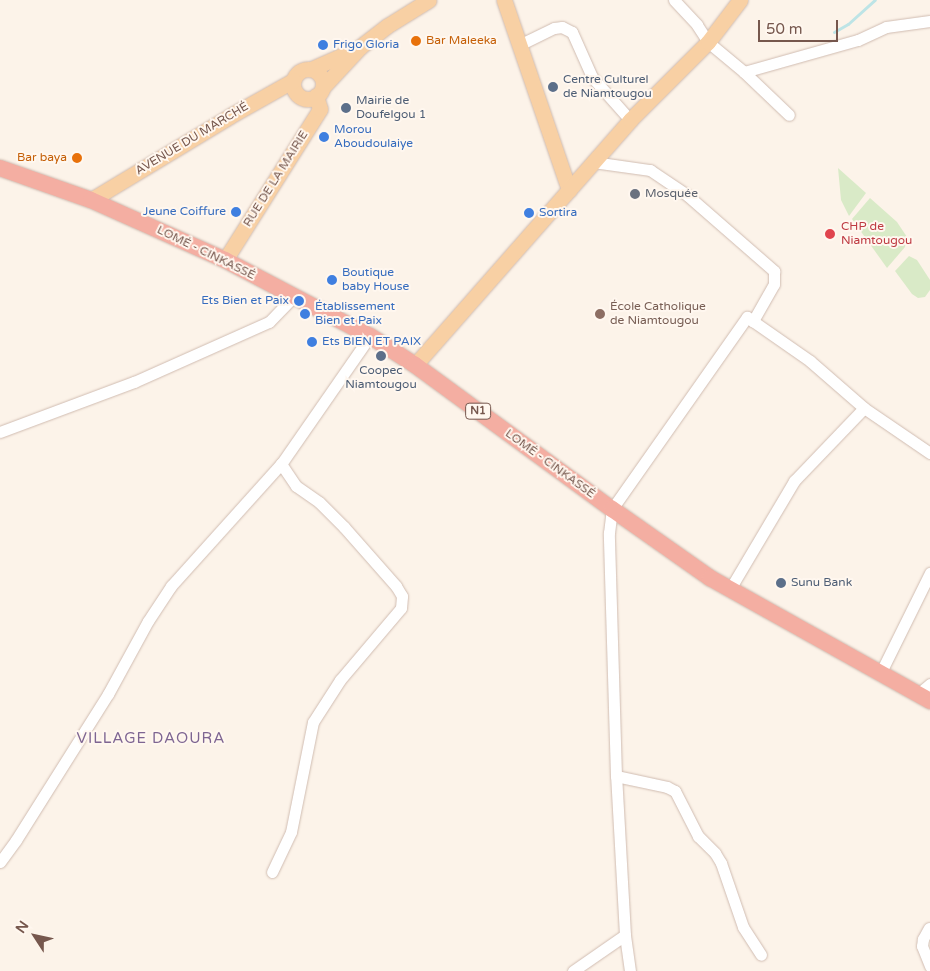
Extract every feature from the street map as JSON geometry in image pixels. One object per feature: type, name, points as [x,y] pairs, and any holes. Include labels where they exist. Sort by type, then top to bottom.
[{"type":"highway","name":"LOMÉ - CINKASSÉ","points":[[0,168],[91,200],[225,260],[370,336],[415,365],[612,509],[730,589],[880,674],[926,693]]},
{"type":"main road","points":[[360,48],[312,69],[300,71],[294,80],[296,92],[305,98],[320,91],[360,48],[387,26],[429,0]]},
{"type":"main road","points":[[504,0],[569,190]]},
{"type":"main road","points":[[415,365],[630,120],[708,42],[740,0]]},
{"type":"main road","points":[[312,69],[321,76],[320,91]]},
{"type":"main road","name":"AVENUE DU MARCHÉ","points":[[91,200],[230,116],[294,80]]},
{"type":"main road","name":"RUE DE LA MAIRIE","points":[[225,260],[320,109],[320,91]]},
{"type":"street","points":[[674,0],[697,25],[708,42],[790,114]]},
{"type":"street","points":[[744,72],[858,40],[886,27],[930,21]]},
{"type":"street","points":[[519,45],[554,28],[562,27],[572,32],[592,77],[630,120]]},
{"type":"street","points":[[593,162],[650,170],[687,195],[774,271],[774,284],[753,321]]},
{"type":"street","points":[[0,432],[134,382],[269,322],[294,296]]},
{"type":"street","points":[[630,971],[625,935],[616,776],[609,533],[612,509],[747,317],[810,361],[864,408],[930,453]]},
{"type":"street","points":[[0,862],[16,840],[108,694],[148,621],[171,586],[281,464],[370,336]]},
{"type":"street","points":[[730,589],[794,482],[864,408]]},
{"type":"street","points":[[272,872],[291,832],[313,722],[340,680],[401,608],[402,596],[396,586],[344,527],[319,502],[296,486],[281,464]]},
{"type":"street","points":[[880,674],[930,573]]},
{"type":"street","points":[[616,776],[667,787],[675,791],[698,836],[715,853],[721,863],[743,927],[761,955]]},
{"type":"street","points":[[930,928],[923,939],[922,946],[930,966]]},
{"type":"street","points":[[573,971],[625,935]]},
{"type":"green space","points":[[838,168],[866,193],[849,216],[841,200]]},
{"type":"green space","points":[[870,198],[897,222],[907,237],[905,247],[887,268],[852,219]]},
{"type":"green space","points":[[909,256],[917,260],[930,280],[930,290],[925,297],[918,298],[912,294],[895,271]]},
{"type":"waterway","points":[[834,32],[848,24],[875,0]]},
{"type":"place","name":"Bar Maleeka","points":[[416,41]]},
{"type":"place","name":"Frigo Gloria","points":[[323,45]]},
{"type":"place","name":"Centre Culturel de Niamtougou","points":[[553,87]]},
{"type":"place","name":"Mairie de Doufelgou 1","points":[[346,108]]},
{"type":"place","name":"Morou Aboudoulaiye","points":[[324,137]]},
{"type":"place","name":"Bar baya","points":[[77,158]]},
{"type":"place","name":"Mosquée","points":[[635,194]]},
{"type":"place","name":"Jeune Coiffure","points":[[236,212]]},
{"type":"place","name":"Sortira","points":[[529,213]]},
{"type":"place","name":"CHP de Niamtougou","points":[[830,234]]},
{"type":"place","name":"Boutique baby House","points":[[332,280]]},
{"type":"place","name":"Ets Bien et Paix","points":[[299,301]]},
{"type":"place","name":"Établissement Bien et Paix","points":[[305,314]]},
{"type":"place","name":"École Catholique de Niamtougou","points":[[600,314]]},
{"type":"place","name":"Ets BIEN ET PAIX","points":[[312,342]]},
{"type":"place","name":"Coopec Niamtougou","points":[[381,356]]},
{"type":"place","name":"Sunu Bank","points":[[781,583]]},
{"type":"district","name":"VILLAGE DAOURA","points":[[151,739]]}]
